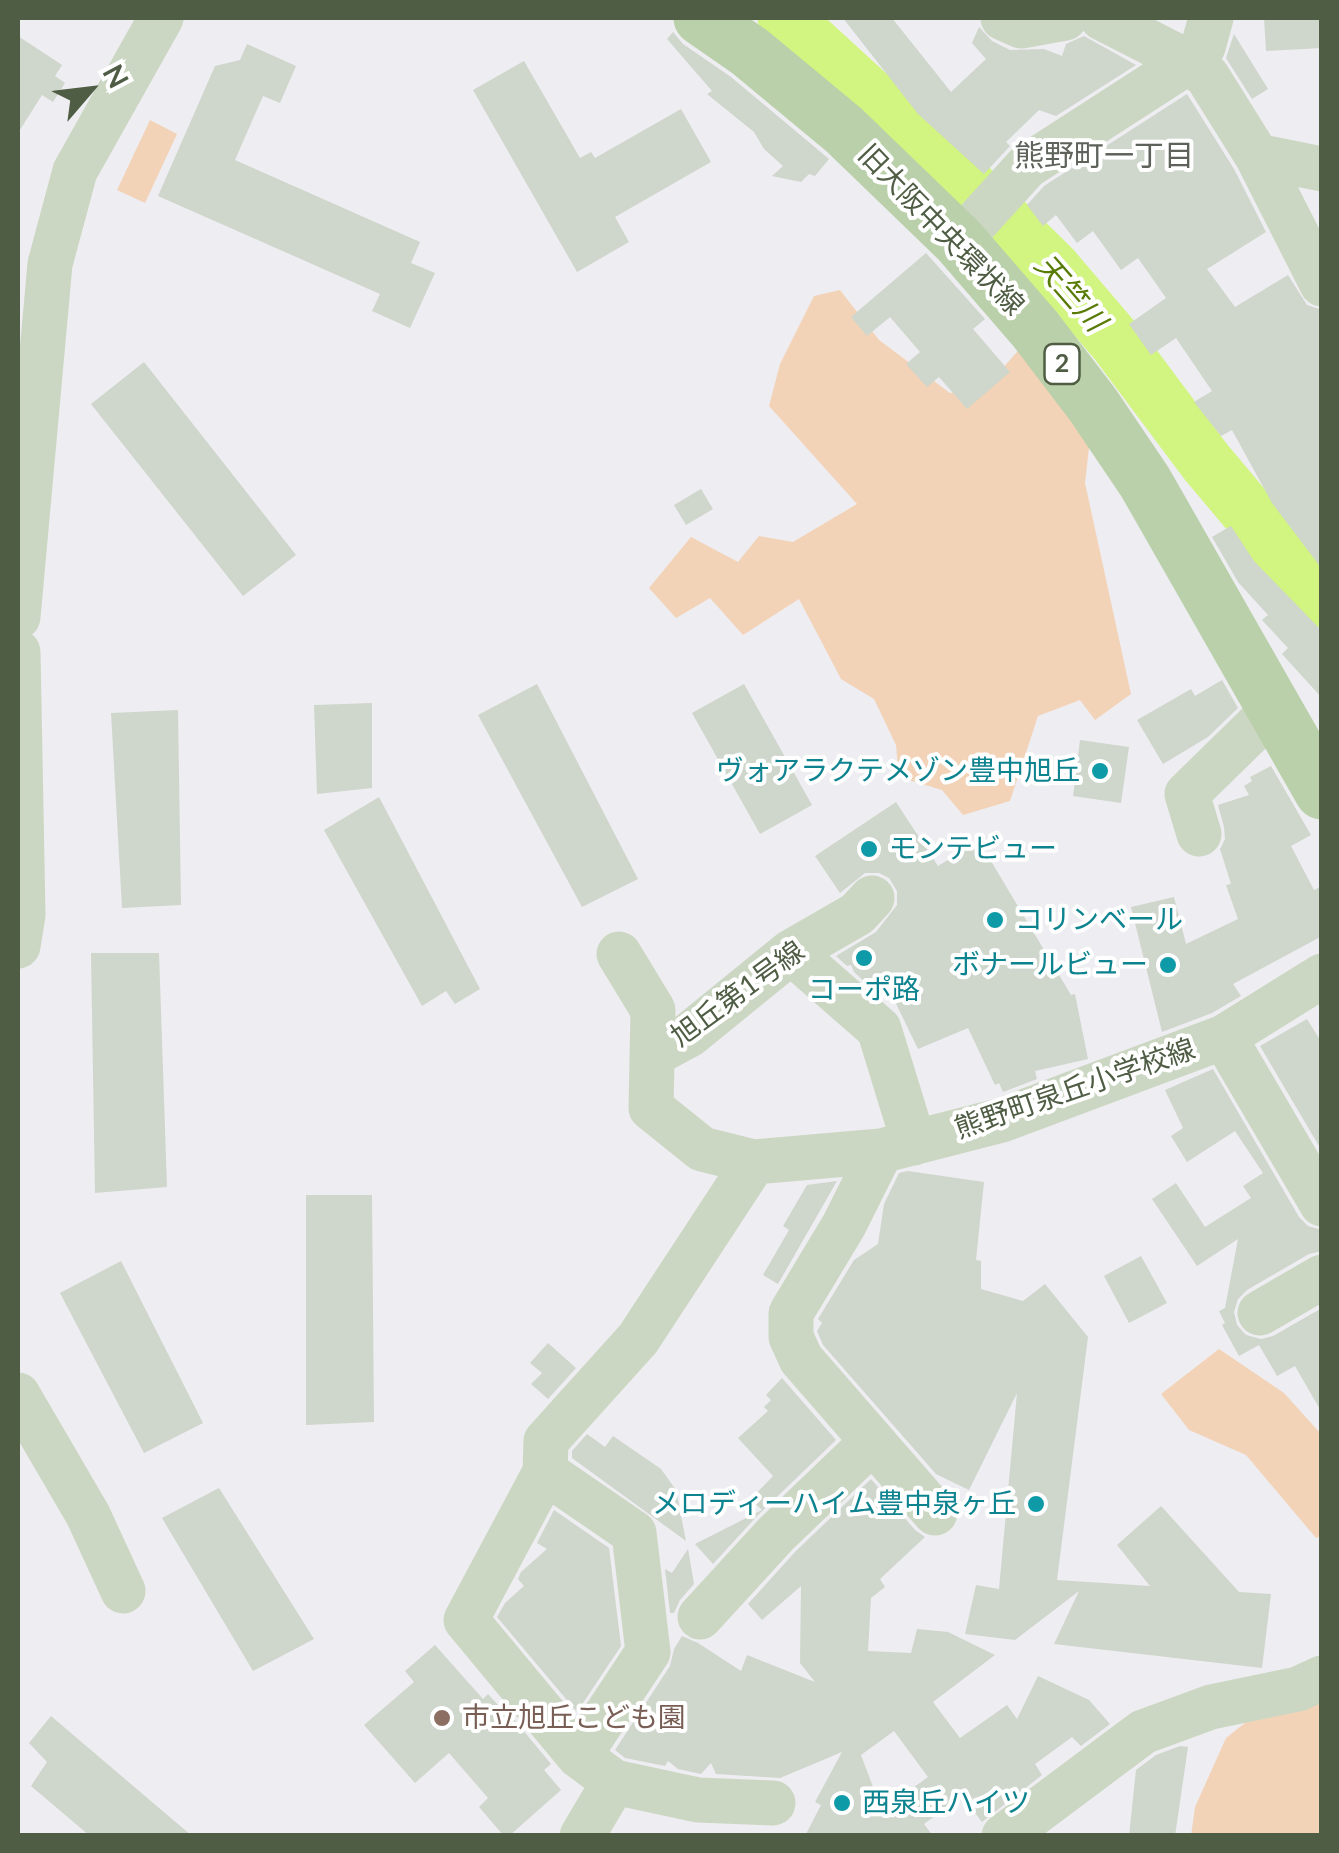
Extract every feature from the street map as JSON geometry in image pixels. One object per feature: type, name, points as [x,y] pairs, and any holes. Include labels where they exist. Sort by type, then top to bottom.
[{"type":"main road","name":"旧大阪中央環状線","points":[[701,18],[750,52],[967,232],[1094,405],[1144,482],[1322,792]]},
{"type":"street","points":[[18,617],[50,264],[75,171],[160,18]]},
{"type":"street","points":[[1003,18],[1021,26],[1065,18]]},
{"type":"street","points":[[1102,18],[1188,62],[1207,76],[1257,156],[1322,284]]},
{"type":"street","points":[[967,232],[1027,166],[1188,62],[1203,47],[1210,18]]},
{"type":"street","points":[[1257,156],[1322,169]]},
{"type":"street","points":[[18,652],[23,915],[18,946]]},
{"type":"street","points":[[1199,834],[1187,794],[1275,708]]},
{"type":"street","name":"旭丘第1号線","points":[[652,1055],[689,1035],[791,952],[857,914],[872,898]]},
{"type":"street","points":[[791,952],[879,1029],[898,1147],[791,1312],[791,1337],[801,1360],[935,1513]]},
{"type":"street","points":[[620,954],[654,1010],[652,1055]]},
{"type":"street","name":"熊野町泉丘小学校線","points":[[652,1055],[651,1108],[702,1150],[754,1162],[898,1147],[1002,1120],[1224,1037],[1322,976]]},
{"type":"street","points":[[1224,1037],[1322,1204]]},
{"type":"street","points":[[754,1162],[638,1339],[546,1440],[546,1472],[466,1620],[596,1769],[698,1800],[774,1803]]},
{"type":"street","points":[[1260,1313],[1322,1277]]},
{"type":"street","points":[[18,1395],[88,1515],[123,1591]]},
{"type":"street","points":[[700,1617],[776,1534],[871,1443]]},
{"type":"street","points":[[546,1472],[634,1533],[648,1652],[596,1769],[582,1836]]},
{"type":"street","points":[[1004,1836],[1143,1732],[1211,1707],[1298,1689],[1322,1678]]},
{"type":"shaded area","points":[[150,120],[177,134],[145,203],[117,190]]},
{"type":"shaded area","points":[[840,290],[879,340],[950,393],[984,389],[1025,343],[1091,430],[1085,483],[1131,694],[1095,720],[1080,700],[1038,716],[1010,801],[963,815],[942,790],[899,777],[896,745],[874,699],[841,679],[799,599],[743,635],[710,598],[676,618],[649,588],[691,537],[738,562],[759,536],[793,542],[857,504],[769,406],[780,364],[814,296]]},
{"type":"shaded area","points":[[1219,1349],[1284,1393],[1321,1434],[1322,1535],[1316,1538],[1246,1455],[1189,1430],[1161,1394]]},
{"type":"shaded area","points":[[1321,1702],[1321,1835],[1191,1836],[1195,1807],[1226,1738],[1255,1715]]},
{"type":"building","points":[[843,18],[892,18],[951,92],[986,59],[972,43],[979,27],[992,41],[1010,50],[1044,49],[1062,56],[1066,44],[1084,36],[1136,65],[1056,116],[1039,110],[1006,142],[1010,146],[984,174],[918,114]]},
{"type":"building","points":[[1264,18],[1322,18],[1322,48],[1266,51]]},
{"type":"building","points":[[673,32],[829,159],[815,176],[809,174],[801,182],[772,176],[783,166],[764,149],[754,132],[707,94],[712,91],[667,39]]},
{"type":"building","points":[[1234,34],[1268,89],[1252,99],[1226,58]]},
{"type":"building","points":[[18,36],[62,65],[55,76],[65,83],[53,102],[42,95],[18,133]]},
{"type":"building","points":[[247,44],[296,66],[280,103],[263,96],[235,160],[420,242],[411,263],[435,273],[410,328],[372,311],[380,294],[158,196],[215,66],[240,60]]},
{"type":"building","points":[[524,61],[580,158],[591,152],[595,158],[681,109],[711,162],[615,217],[629,242],[577,272],[473,90]]},
{"type":"building","points":[[1187,94],[1234,169],[1266,232],[1207,269],[1235,307],[1288,275],[1307,305],[1322,310],[1322,569],[1272,503],[1232,430],[1221,436],[1194,402],[1212,391],[1176,338],[1151,355],[1129,324],[1166,298],[1138,258],[1121,270],[1093,231],[1077,243],[1056,215],[1043,226],[1027,205],[1044,186]]},
{"type":"building","points":[[926,253],[985,319],[973,329],[1010,372],[967,409],[939,377],[927,387],[906,364],[920,352],[890,317],[867,336],[851,317]]},
{"type":"building","points":[[144,362],[296,555],[243,596],[91,404]]},
{"type":"building","points":[[701,489],[713,509],[686,525],[674,505]]},
{"type":"building","points":[[1231,526],[1254,561],[1322,631],[1322,698],[1282,654],[1288,648],[1262,620],[1268,615],[1238,582],[1212,537]]},
{"type":"building","points":[[1222,680],[1238,708],[1208,737],[1163,764],[1137,720],[1191,689],[1195,696]]},
{"type":"building","points":[[537,684],[638,879],[582,907],[478,715]]},
{"type":"building","points":[[744,684],[812,805],[760,834],[692,713]]},
{"type":"building","points":[[372,703],[372,788],[317,794],[314,705]]},
{"type":"building","points":[[178,710],[181,905],[122,908],[111,713]]},
{"type":"building","name":"ヴォアラクテメゾン豊中旭丘","points":[[1080,740],[1129,747],[1121,803],[1073,796]]},
{"type":"building","points":[[1271,766],[1311,835],[1291,846],[1314,890],[1322,886],[1322,936],[1233,984],[1241,996],[1212,1013],[1162,1032],[1131,907],[1174,897],[1186,944],[1238,919],[1226,885],[1231,884],[1220,849],[1225,839],[1218,805],[1249,795],[1244,786],[1252,781],[1250,777]]},
{"type":"building","points":[[379,797],[480,989],[455,1004],[446,991],[422,1006],[324,830]]},
{"type":"building","points":[[896,802],[938,866],[979,841],[1071,995],[1075,994],[1088,1059],[1035,1071],[1037,1079],[1003,1092],[999,1083],[995,1085],[968,1028],[918,1049],[888,987],[876,992],[851,965],[836,956],[876,932],[897,905],[897,891],[889,878],[865,873],[840,893],[815,856]]},
{"type":"building","points":[[91,953],[159,953],[167,1187],[95,1193]]},
{"type":"building","points":[[1307,1019],[1322,1043],[1322,1151],[1260,1046]]},
{"type":"building","points":[[1213,1069],[1299,1217],[1308,1226],[1322,1230],[1322,1251],[1309,1254],[1247,1290],[1238,1299],[1234,1312],[1237,1325],[1246,1335],[1261,1339],[1322,1308],[1322,1413],[1295,1366],[1277,1376],[1259,1345],[1239,1356],[1222,1325],[1225,1323],[1219,1311],[1225,1308],[1238,1239],[1197,1266],[1152,1199],[1176,1183],[1205,1227],[1251,1198],[1243,1186],[1263,1173],[1235,1131],[1187,1162],[1171,1136],[1183,1128],[1165,1090]]},
{"type":"building","name":"メロディーハイム豊中泉ヶ丘","points":[[899,1173],[984,1182],[976,1260],[981,1261],[981,1289],[1023,1301],[1045,1284],[1088,1337],[1057,1580],[1150,1586],[1117,1545],[1161,1506],[1239,1592],[1271,1594],[1262,1668],[1054,1644],[1079,1591],[1015,1640],[965,1634],[976,1585],[999,1589],[1017,1393],[969,1490],[936,1474],[823,1345],[817,1331],[822,1323],[818,1319],[854,1260],[878,1244],[884,1204]]},
{"type":"building","points":[[837,1181],[778,1284],[763,1275],[789,1230],[783,1226],[807,1185]]},
{"type":"building","points":[[306,1195],[372,1195],[374,1422],[306,1425]]},
{"type":"building","points":[[1141,1256],[1167,1303],[1129,1323],[1104,1276]]},
{"type":"building","points":[[121,1261],[203,1423],[144,1453],[60,1293]]},
{"type":"building","points":[[548,1343],[576,1368],[548,1399],[531,1384],[542,1373],[530,1363]]},
{"type":"building","points":[[782,1378],[836,1440],[713,1564],[695,1544],[762,1510],[751,1499],[773,1476],[738,1438],[768,1411],[764,1407],[771,1400],[766,1395]]},
{"type":"building","points":[[587,1434],[605,1447],[613,1436],[661,1469],[676,1490],[686,1541],[572,1458],[572,1451]]},
{"type":"building","points":[[871,1479],[925,1537],[880,1579],[885,1587],[871,1598],[868,1651],[911,1653],[917,1629],[948,1632],[995,1655],[933,1702],[960,1738],[1007,1705],[1017,1719],[1038,1676],[1089,1700],[1110,1724],[1081,1746],[1072,1737],[1035,1764],[1042,1775],[982,1822],[962,1796],[924,1824],[933,1836],[805,1836],[821,1805],[815,1802],[842,1752],[780,1778],[716,1774],[711,1763],[701,1774],[678,1769],[668,1761],[665,1766],[625,1758],[615,1750],[670,1666],[682,1636],[741,1671],[747,1655],[815,1682],[800,1663],[801,1586],[762,1620],[748,1604]],"holes":[[[894,1731],[928,1777],[896,1800],[873,1787],[861,1755]]]},
{"type":"building","points":[[219,1488],[314,1639],[253,1671],[162,1518]]},
{"type":"building","points":[[554,1510],[609,1548],[621,1646],[577,1712],[497,1617],[505,1603],[524,1586],[518,1579],[521,1572],[547,1549],[537,1543]]},
{"type":"building","points":[[688,1549],[694,1584],[674,1613],[670,1613],[665,1569],[672,1573]]},
{"type":"building","points":[[435,1645],[483,1699],[488,1694],[508,1712],[551,1764],[544,1770],[561,1790],[509,1836],[504,1836],[479,1807],[488,1798],[449,1753],[415,1783],[364,1725],[414,1682],[405,1671]]},
{"type":"building","points":[[51,1716],[192,1836],[90,1836],[31,1786],[47,1762],[29,1743]]},
{"type":"building","points":[[1188,1747],[1175,1836],[1129,1836],[1136,1770],[1156,1755]]},
{"type":"waterway","name":"天竺川","points":[[785,18],[1053,268],[1117,343],[1206,462],[1322,600]]},
{"type":"place","name":"ヴォアラクテメゾン豊中旭丘","points":[[1100,771]]},
{"type":"place","name":"モンテビュー","points":[[869,849]]},
{"type":"place","name":"コリンベール","points":[[995,920]]},
{"type":"place","name":"コーポ路","points":[[864,958]]},
{"type":"place","name":"ボナールビュー","points":[[1168,965]]},
{"type":"place","name":"メロディーハイム豊中泉ヶ丘","points":[[1036,1504]]},
{"type":"place","name":"市立旭丘こども園","points":[[442,1718]]},
{"type":"place","name":"西泉丘ハイツ","points":[[842,1803]]},
{"type":"district","name":"熊野町一丁目","points":[[1104,156]]}]
